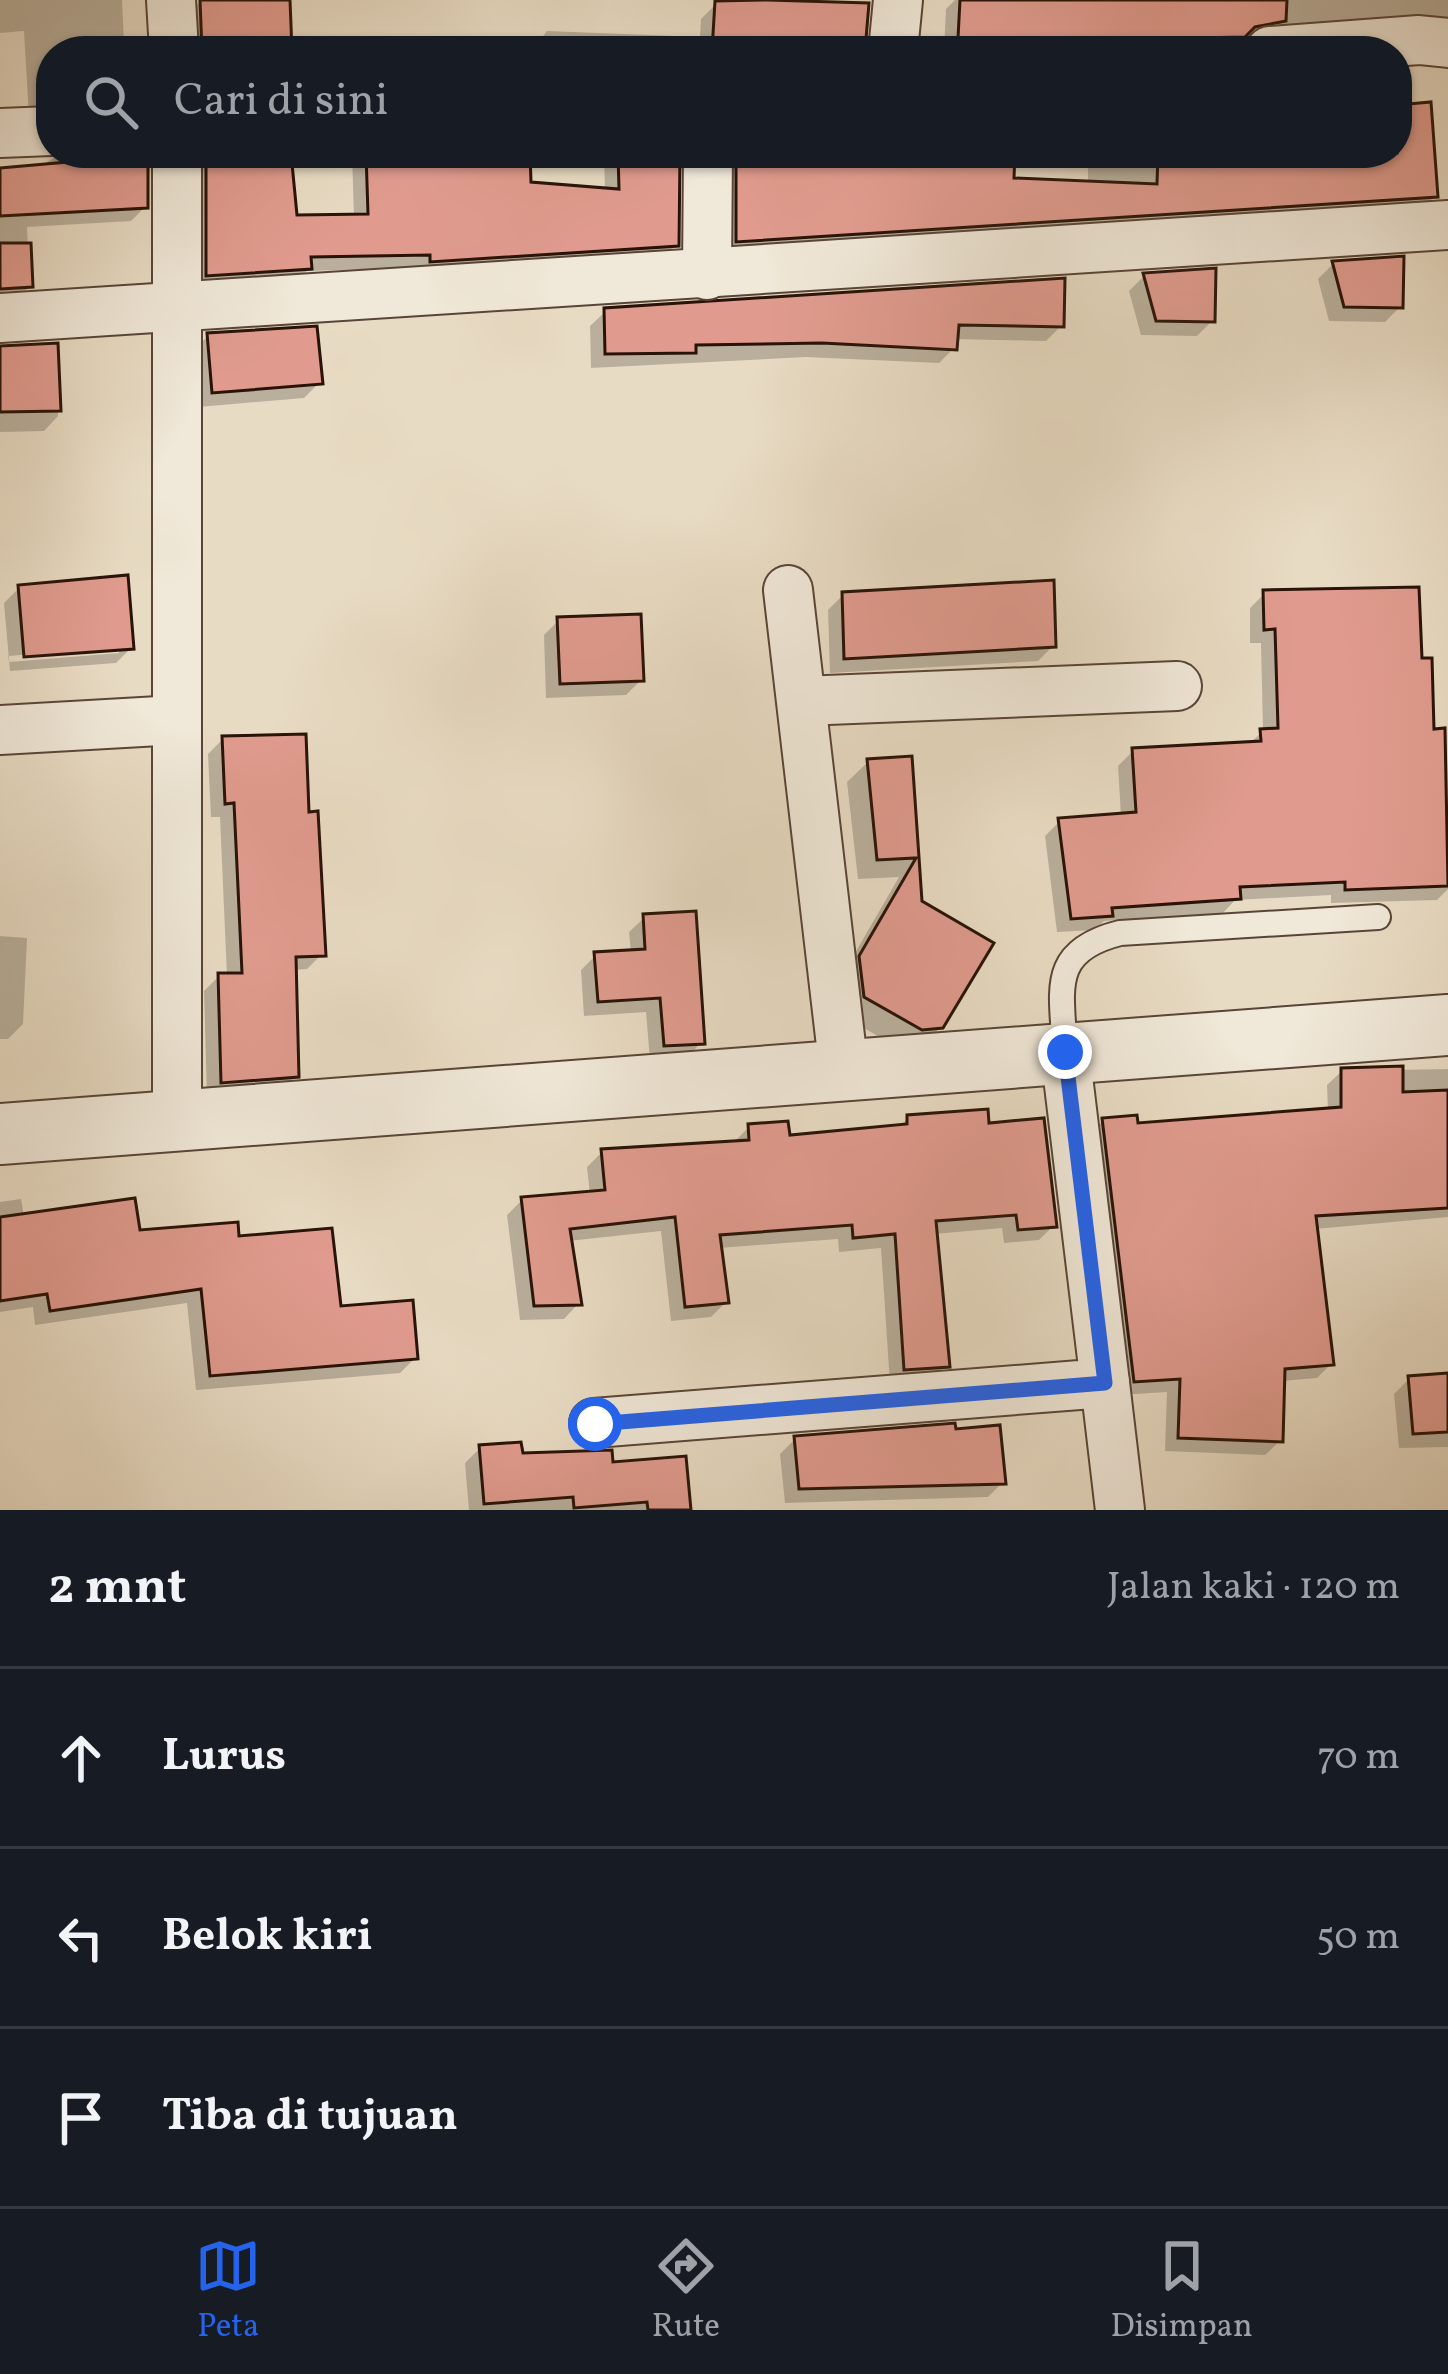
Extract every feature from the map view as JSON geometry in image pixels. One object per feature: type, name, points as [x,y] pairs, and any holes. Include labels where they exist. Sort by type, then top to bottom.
[{"type":"street","points":[[171,0],[172,36]]},
{"type":"street","points":[[894,36],[898,0]]},
{"type":"street","points":[[1412,41],[1448,43]]},
{"type":"street","points":[[0,133],[36,132]]},
{"type":"street","points":[[177,168],[177,1121]]},
{"type":"street","points":[[707,275],[708,168]]},
{"type":"street","points":[[0,318],[1448,225]]},
{"type":"street","points":[[788,590],[844,1071]]},
{"type":"street","points":[[802,701],[1177,686]]},
{"type":"street","points":[[0,730],[176,720]]},
{"type":"street","points":[[0,1134],[1448,1025]]},
{"type":"street","points":[[1065,1052],[1120,1510]]},
{"type":"street","points":[[595,1424],[1105,1383]]},
{"type":"lane","points":[[1065,1052],[1061,976],[1072,956],[1091,940],[1120,933],[1378,916]]},
{"type":"building","points":[[200,0],[290,0],[291,36],[201,36]]},
{"type":"building","points":[[960,0],[1287,0],[1286,21],[1255,27],[1246,36],[958,36]]},
{"type":"building","points":[[715,1],[869,3],[866,36],[713,36]]},
{"type":"building","points":[[1431,102],[1438,197],[736,242],[736,168],[1014,168],[1014,178],[1157,184],[1158,168],[1412,168],[1412,104]]},
{"type":"building","points":[[0,168],[148,168],[148,208],[0,216]]},
{"type":"building","points":[[206,168],[292,168],[297,215],[368,214],[366,168],[531,168],[531,182],[619,189],[618,168],[680,168],[679,246],[430,262],[430,255],[311,257],[312,269],[206,276]]},
{"type":"building","points":[[0,243],[31,243],[33,287],[0,289]]},
{"type":"building","points":[[1404,256],[1403,308],[1344,307],[1332,261]]},
{"type":"building","points":[[1216,268],[1215,322],[1156,321],[1143,273]]},
{"type":"building","points":[[1065,278],[1064,327],[959,325],[957,350],[822,343],[696,345],[696,353],[605,354],[604,308]]},
{"type":"building","points":[[317,326],[323,384],[212,393],[207,333]]},
{"type":"building","points":[[58,343],[61,411],[0,412],[0,346]]},
{"type":"building","points":[[128,575],[134,649],[24,657],[18,585]]},
{"type":"building","points":[[1054,580],[1056,647],[844,659],[842,592]]},
{"type":"building","points":[[1419,587],[1422,658],[1432,658],[1434,729],[1445,728],[1448,886],[1345,890],[1345,882],[1240,887],[1241,899],[1112,908],[1113,916],[1071,919],[1058,818],[1136,812],[1132,748],[1261,741],[1260,729],[1278,728],[1275,629],[1264,630],[1263,590]]},
{"type":"building","points":[[641,614],[644,681],[560,684],[557,617]]},
{"type":"building","points":[[306,734],[309,812],[318,811],[326,956],[296,957],[299,1077],[221,1083],[218,973],[242,973],[234,803],[225,804],[222,736]]},
{"type":"building","points":[[912,756],[922,901],[994,943],[943,1028],[922,1030],[864,997],[859,956],[916,858],[877,860],[867,759]]},
{"type":"building","points":[[696,911],[705,1044],[664,1046],[660,998],[598,1002],[594,952],[645,949],[643,914]]},
{"type":"building","points":[[1403,1066],[1403,1092],[1448,1090],[1448,1208],[1316,1216],[1334,1365],[1285,1369],[1283,1442],[1178,1438],[1180,1379],[1134,1382],[1102,1118],[1137,1115],[1138,1123],[1341,1107],[1341,1068]]},
{"type":"building","points":[[988,1109],[989,1123],[1044,1118],[1057,1227],[1018,1230],[1016,1215],[936,1221],[950,1367],[904,1370],[895,1234],[853,1238],[852,1225],[720,1235],[729,1303],[685,1307],[675,1217],[570,1229],[582,1305],[534,1306],[521,1197],[605,1190],[601,1149],[749,1140],[748,1124],[788,1121],[790,1135],[907,1124],[907,1115]]},
{"type":"building","points":[[135,1198],[140,1230],[238,1222],[239,1236],[332,1228],[341,1306],[413,1300],[418,1359],[210,1376],[201,1289],[50,1311],[47,1294],[0,1301],[0,1217]]},
{"type":"building","points":[[1448,1373],[1448,1432],[1413,1434],[1408,1376]]},
{"type":"building","points":[[955,1423],[956,1429],[1000,1425],[1006,1484],[799,1489],[794,1436]]},
{"type":"building","points":[[521,1442],[523,1453],[612,1450],[613,1462],[686,1456],[691,1510],[648,1510],[647,1502],[574,1508],[573,1497],[484,1504],[479,1445]]},
{"type":"route","points":[[595,1424],[1105,1383],[1065,1052]]}]
